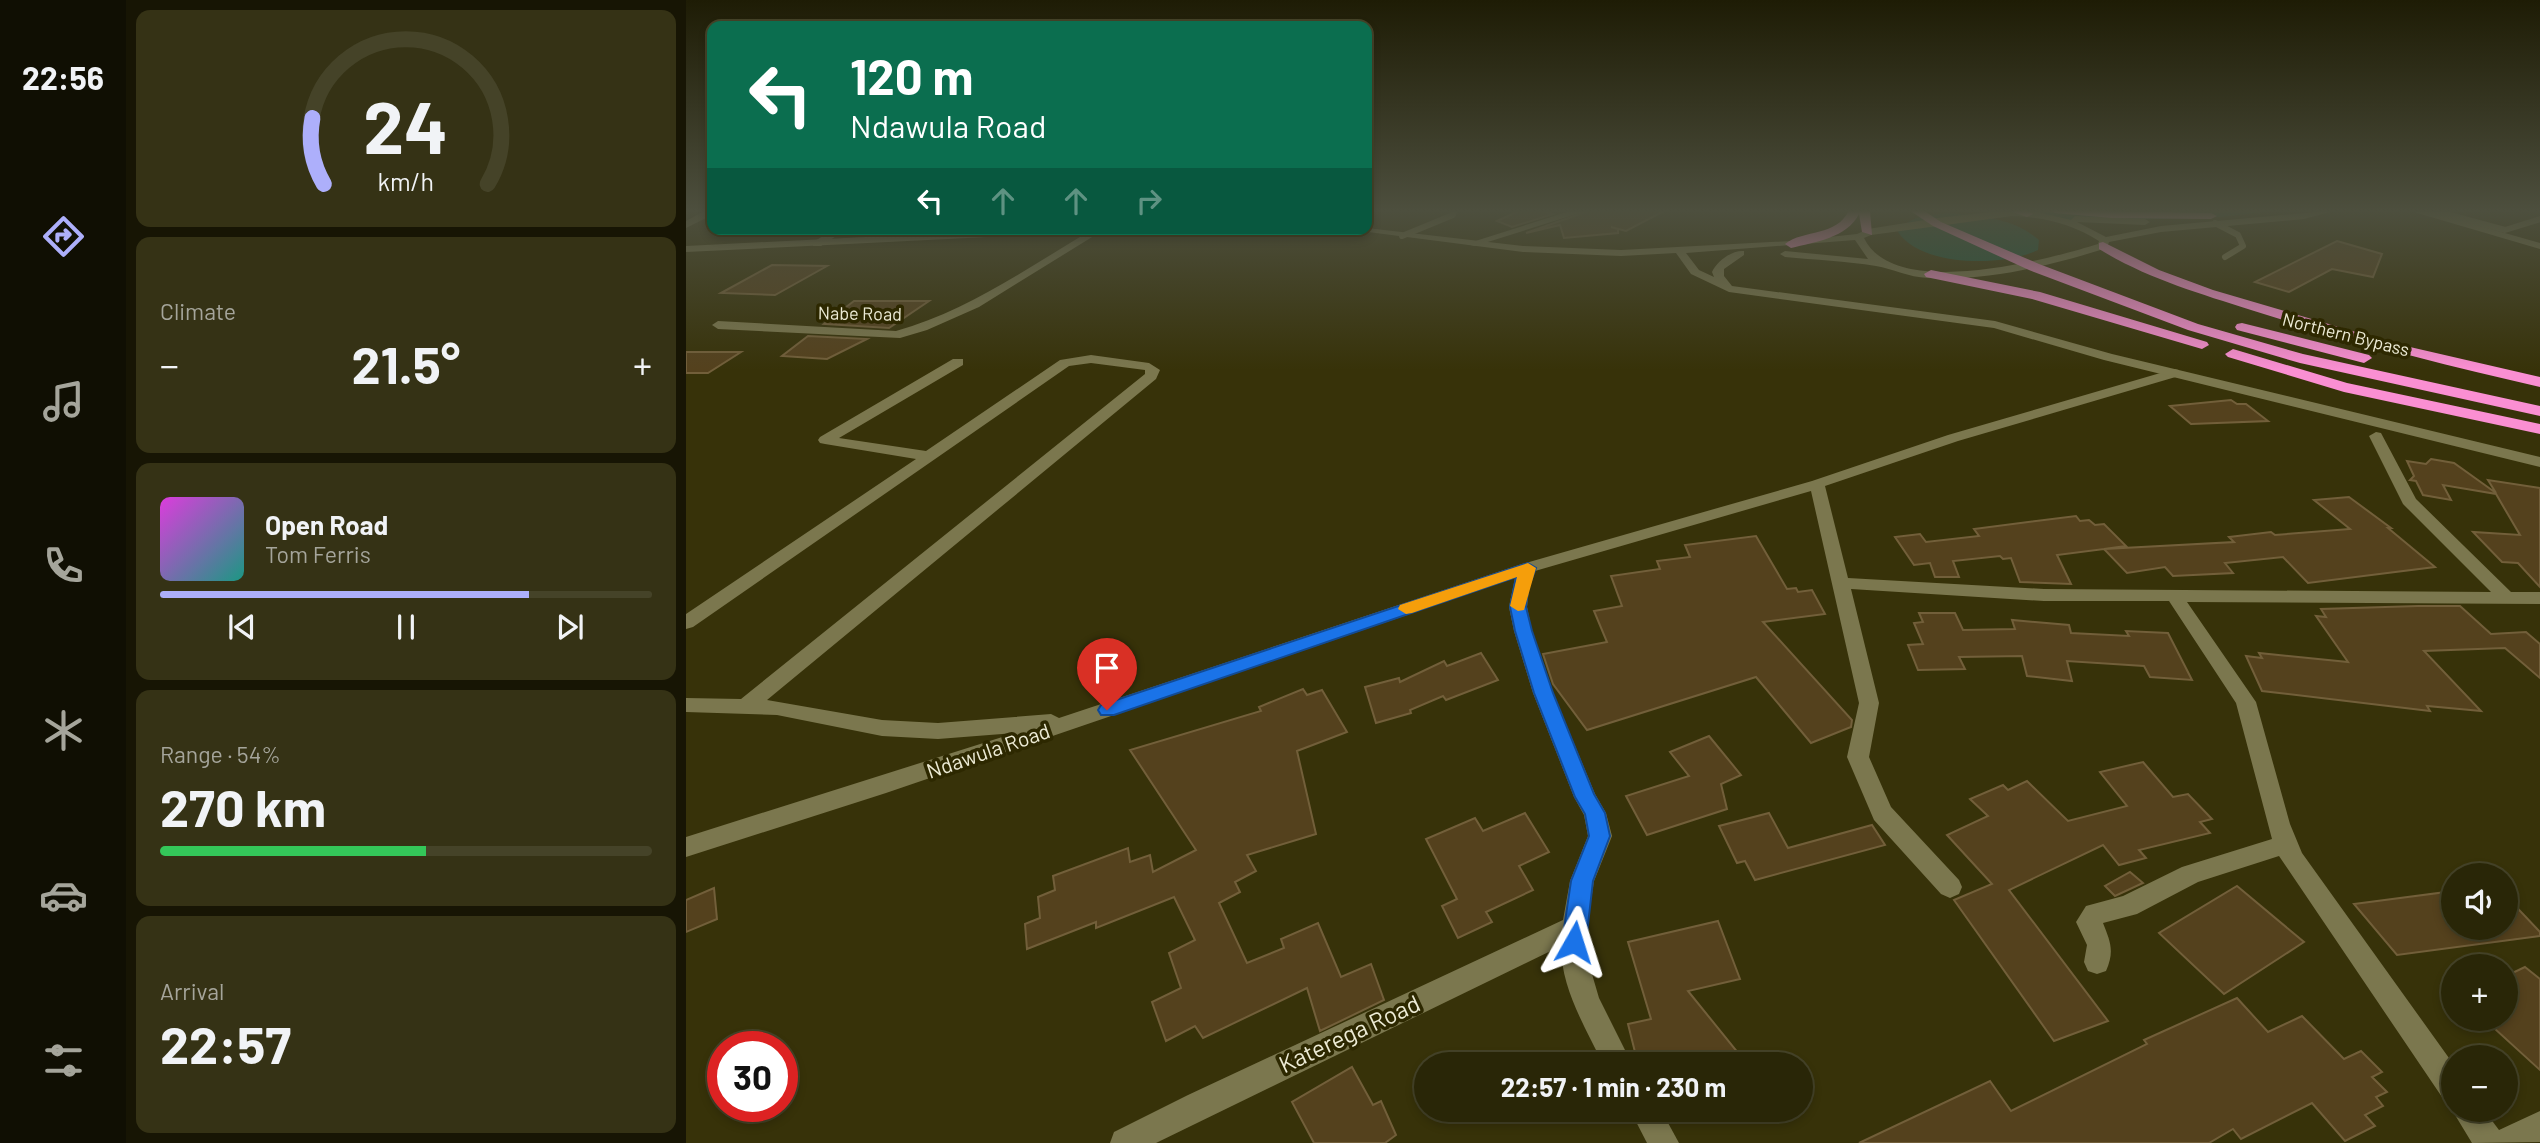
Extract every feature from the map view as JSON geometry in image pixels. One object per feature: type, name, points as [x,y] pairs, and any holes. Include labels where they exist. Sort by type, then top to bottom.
[{"type":"highway","name":"Northern Bypass","points":[[2025,263],[2193,327],[2300,358],[2540,411]]},
{"type":"highway","name":"Northern Bypass","points":[[2058,263],[2144,298],[2307,344],[2540,398]]},
{"type":"highway","points":[[2138,263],[2160,276],[2251,306],[2444,361],[2539,382]]},
{"type":"highway","points":[[1931,274],[2035,295],[2344,387],[2540,429]]},
{"type":"street","name":"Nabe Road","points":[[718,324],[896,335],[915,331],[1004,290],[1042,263]]},
{"type":"street","points":[[1688,263],[1695,272],[1729,289],[1995,325],[2174,373],[2540,462]]},
{"type":"street","points":[[1723,263],[1717,271],[1718,278],[1729,289]]},
{"type":"street","points":[[1880,263],[1931,274],[2038,263]]},
{"type":"street","points":[[686,623],[1065,363],[1091,359],[1149,367],[1153,370],[1151,376],[747,706]]},
{"type":"street","points":[[928,456],[825,440],[958,362]]},
{"type":"street","name":"Ndawula Road","points":[[686,847],[878,787],[1528,568],[1817,484],[1953,438],[2174,373]]},
{"type":"street","points":[[2376,436],[2409,501],[2506,597]]},
{"type":"street","points":[[1817,484],[1869,703],[1858,757],[1882,813],[1950,887]]},
{"type":"street","points":[[1528,568],[1520,589],[1518,607],[1523,631],[1543,693],[1585,797],[1595,813],[1600,836],[1582,881],[1574,927],[1574,957],[1586,1001],[1612,1052]]},
{"type":"street","points":[[1840,583],[2044,595],[2540,598]]},
{"type":"street","points":[[2175,597],[2246,702],[2278,824],[2292,858],[2441,1071]]},
{"type":"street","points":[[686,705],[777,708],[882,728],[938,731],[1081,719]]},
{"type":"street","points":[[2097,962],[2100,945],[2089,922],[2095,915],[2128,906],[2192,874],[2287,844]]},
{"type":"street","name":"Katerega Road","points":[[1125,1143],[1198,1105],[1574,927]]},
{"type":"street","points":[[1652,1122],[1664,1143]]},
{"type":"street","points":[[2475,1122],[2490,1143]]},
{"type":"street","points":[[2505,1143],[2540,1126]]},
{"type":"building","points":[[2292,263],[2378,263],[2373,277],[2332,269],[2289,292],[2255,282]]},
{"type":"building","points":[[772,265],[827,266],[775,295],[721,293]]},
{"type":"building","points":[[854,301],[929,301],[889,328],[824,324]]},
{"type":"building","points":[[808,336],[867,339],[827,359],[782,356]]},
{"type":"building","points":[[686,352],[741,352],[708,373],[686,373]]},
{"type":"building","points":[[2231,400],[2237,404],[2246,404],[2268,421],[2191,424],[2170,406]]},
{"type":"building","points":[[2431,459],[2454,463],[2496,493],[2488,480],[2540,488],[2540,587],[2518,563],[2502,562],[2473,532],[2520,535],[2496,494],[2443,485],[2451,500],[2423,495],[2416,481],[2410,480],[2414,476],[2407,461],[2426,464]]},
{"type":"building","points":[[2349,497],[2391,528],[2388,528],[2435,567],[2308,583],[2283,557],[2225,563],[2233,573],[2173,576],[2165,567],[2127,573],[2104,549],[2234,542],[2229,537],[2271,532],[2275,535],[2350,529],[2314,500]]},
{"type":"building","points":[[2076,516],[2080,521],[2089,520],[2095,525],[2104,524],[2126,546],[2057,555],[2071,584],[2020,582],[2011,558],[2003,559],[2000,556],[1953,561],[1959,577],[1935,577],[1930,563],[1914,565],[1895,537],[1920,534],[1926,542],[1979,536],[1974,529]]},
{"type":"building","points":[[1756,536],[1787,589],[1796,588],[1798,592],[1812,590],[1825,614],[1763,622],[1852,720],[1851,727],[1811,743],[1756,677],[1587,730],[1553,684],[1543,654],[1607,642],[1594,611],[1622,606],[1611,576],[1660,569],[1657,561],[1690,557],[1685,545]]},
{"type":"building","points":[[2460,606],[2491,634],[2526,632],[2540,644],[2540,678],[2505,648],[2424,651],[2481,711],[2427,706],[2430,711],[2262,691],[2246,656],[2262,658],[2259,653],[2348,662],[2316,616],[2326,617],[2321,609]]},
{"type":"building","points":[[1919,613],[1955,613],[1963,630],[2015,629],[2012,620],[2069,625],[2071,633],[2129,636],[2126,631],[2168,633],[2192,680],[2150,677],[2144,666],[2067,661],[2072,681],[2027,676],[2022,656],[1959,657],[1965,669],[1918,670],[1908,645],[1923,644],[1914,623],[1923,622]]},
{"type":"building","points":[[1481,653],[1498,680],[1446,700],[1443,696],[1410,710],[1411,713],[1376,723],[1365,687],[1399,678],[1400,682],[1444,661],[1447,666]]},
{"type":"building","points":[[1303,689],[1307,695],[1322,690],[1347,732],[1297,751],[1316,834],[1247,855],[1256,871],[1235,882],[1240,892],[1219,903],[1247,963],[1284,948],[1281,939],[1318,923],[1341,977],[1371,964],[1384,1000],[1320,1031],[1307,988],[1203,1038],[1195,1026],[1166,1041],[1152,1002],[1181,988],[1169,953],[1195,940],[1174,897],[1096,928],[1096,922],[1027,949],[1025,924],[1040,918],[1038,897],[1055,890],[1053,876],[1128,848],[1130,862],[1150,855],[1153,872],[1196,850],[1130,750],[1261,711],[1259,707]]},
{"type":"building","points":[[1709,736],[1741,775],[1721,784],[1727,809],[1647,835],[1626,796],[1689,776],[1670,752]]},
{"type":"building","points":[[2143,762],[2173,797],[2188,794],[2212,819],[2200,822],[2210,833],[2139,850],[2146,858],[2119,865],[2103,845],[2009,890],[2108,1021],[2054,1041],[1954,900],[1992,884],[1947,835],[1988,816],[1970,799],[2003,785],[2008,790],[2027,781],[2068,821],[2127,806],[2100,772]]},
{"type":"building","points":[[1525,813],[1549,852],[1519,866],[1533,890],[1486,912],[1492,922],[1458,938],[1442,906],[1457,899],[1426,839],[1475,818],[1483,831]]},
{"type":"building","points":[[1769,813],[1788,848],[1872,825],[1885,845],[1755,880],[1745,861],[1737,863],[1719,826]]},
{"type":"building","points":[[2130,872],[2143,883],[2115,896],[2105,886]]},
{"type":"building","points":[[2237,886],[2304,942],[2224,994],[2159,933]]},
{"type":"building","points":[[714,888],[717,919],[686,932],[686,900]]},
{"type":"building","points":[[2441,893],[2441,940],[2510,940],[2397,955],[2354,904]]},
{"type":"building","points":[[2518,909],[2540,932],[2540,936],[2518,939]]},
{"type":"building","points":[[1718,921],[1740,979],[1688,991],[1737,1052],[1635,1052],[1628,1024],[1651,1019],[1628,942]]},
{"type":"building","points":[[2525,967],[2540,979],[2540,1070],[2518,1050],[2518,1045],[2513,1045],[2497,1031],[2518,1031],[2518,970]]},
{"type":"building","points":[[2237,998],[2268,1032],[2302,1016],[2344,1059],[2361,1051],[2382,1072],[2372,1077],[2387,1092],[2376,1097],[2383,1106],[2365,1115],[2375,1126],[2345,1141],[2312,1103],[2241,1139],[2233,1129],[2209,1143],[1859,1143],[1990,1081],[2011,1111],[2147,1044],[2144,1040]]},
{"type":"building","points":[[1352,1067],[1373,1105],[1381,1101],[1396,1135],[1385,1143],[1314,1143],[1292,1102]]},
{"type":"slow traffic","points":[[1406,609],[1528,568],[1520,589],[1518,606]]},
{"type":"route","points":[[1107,710],[1528,568],[1520,589],[1518,607],[1523,631],[1543,693],[1585,797],[1595,813],[1600,836],[1582,881],[1574,942]]}]
